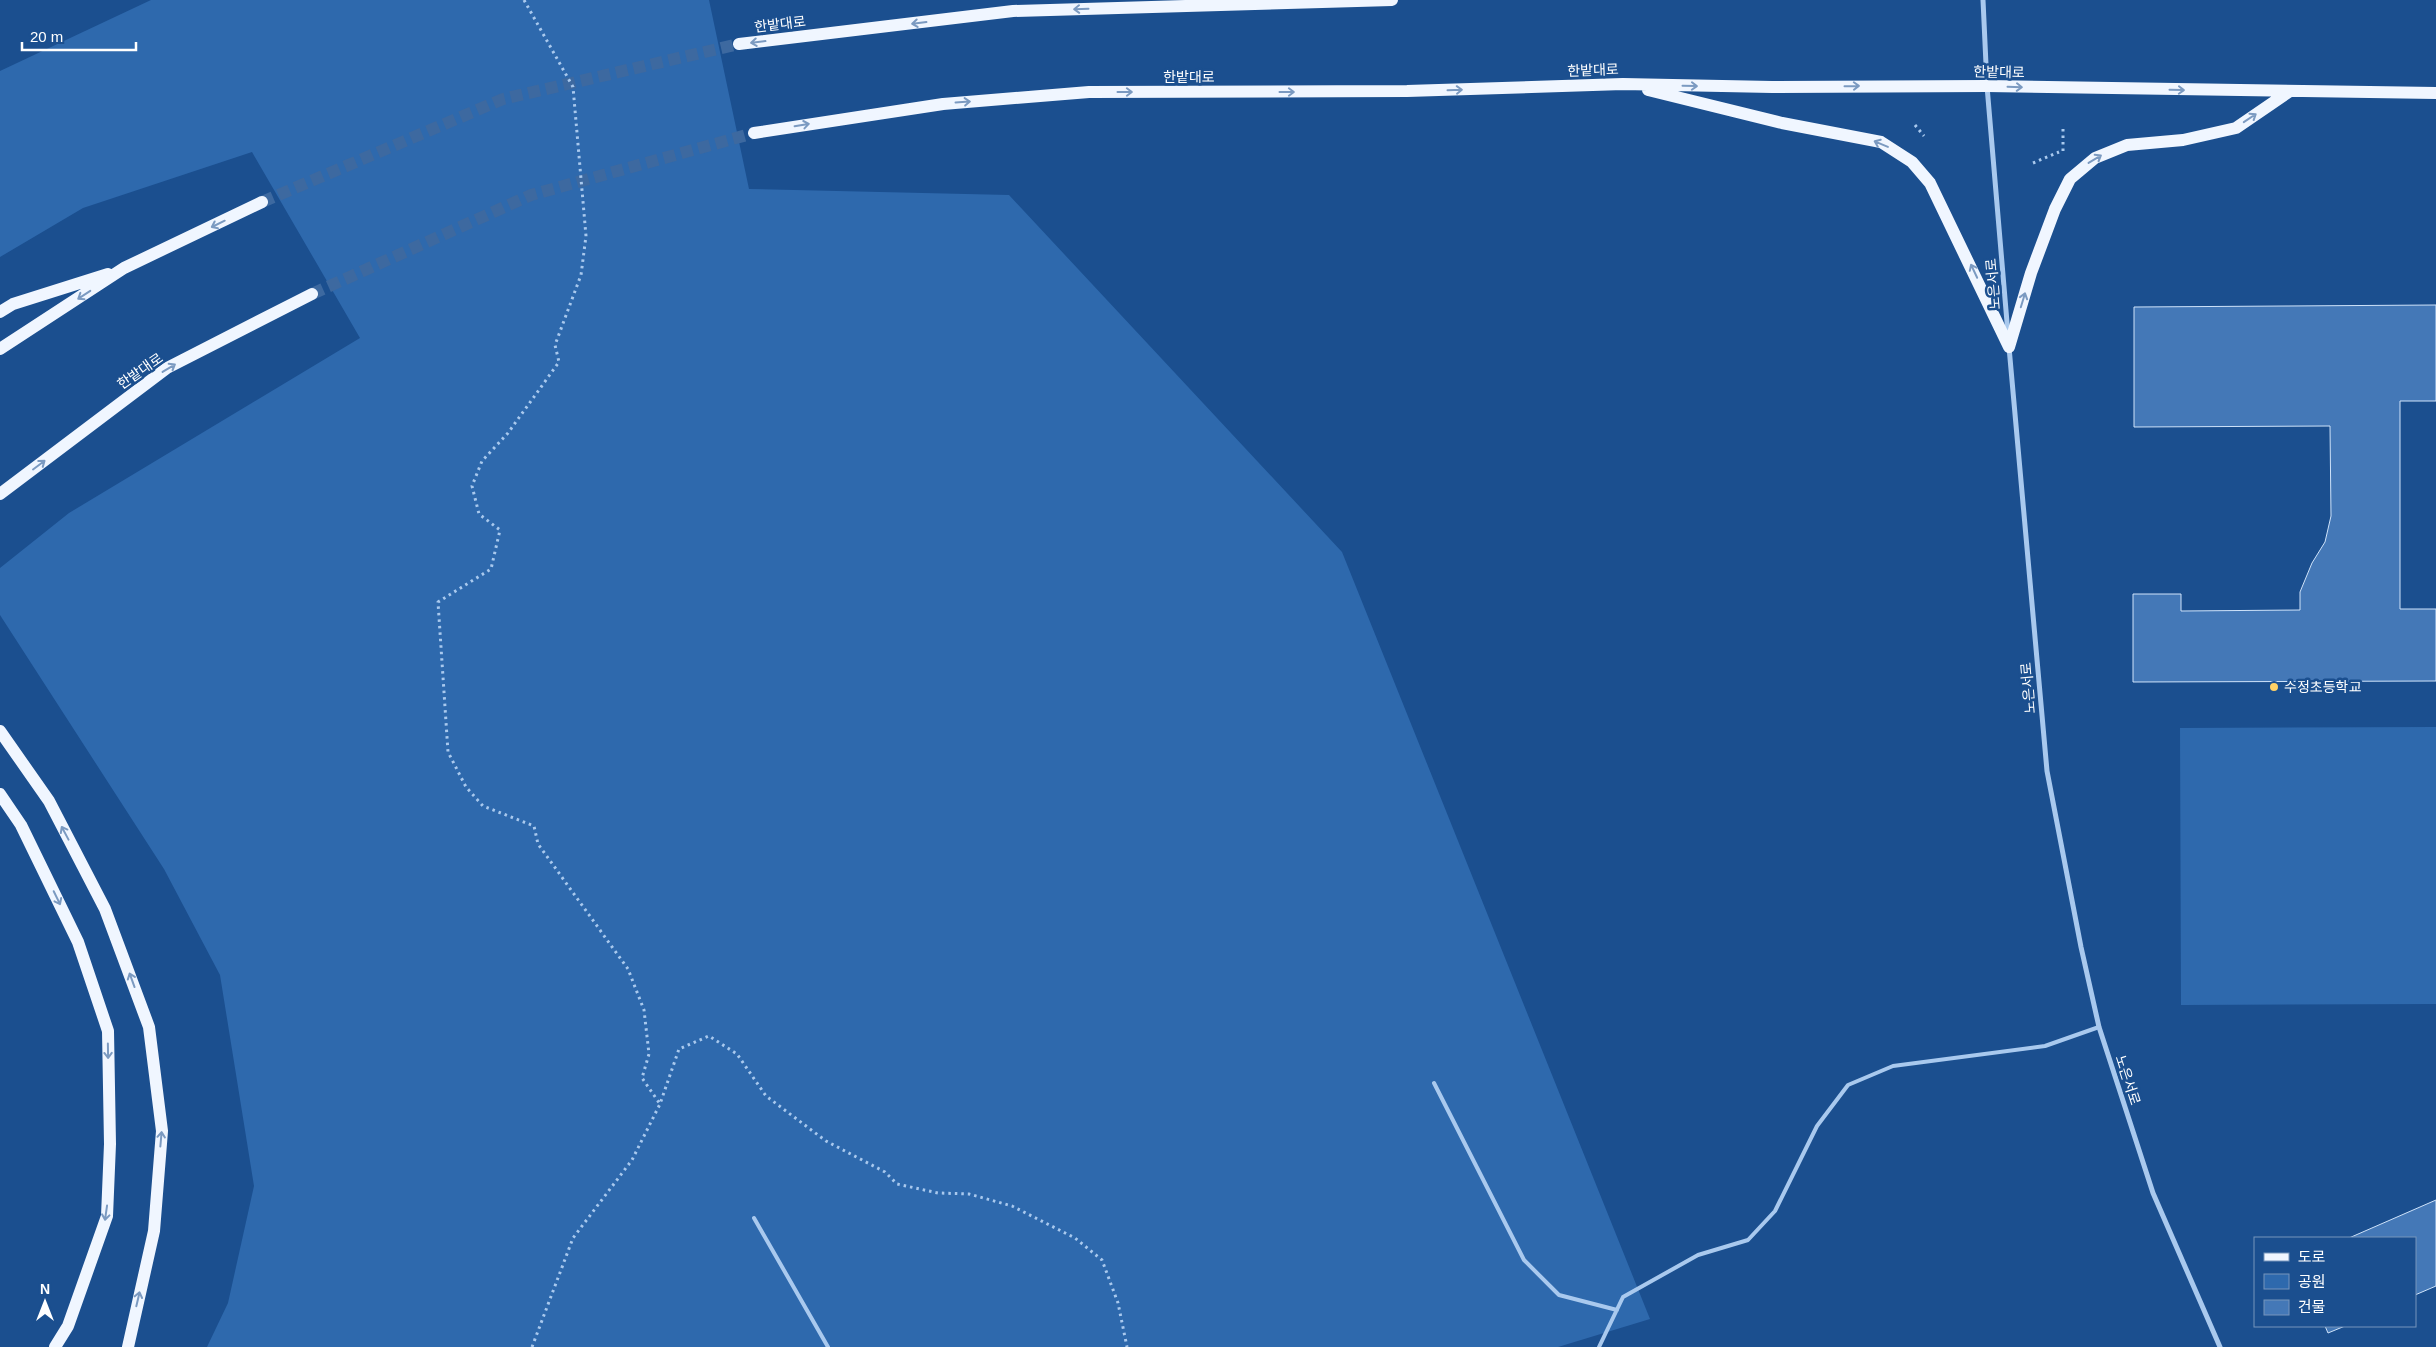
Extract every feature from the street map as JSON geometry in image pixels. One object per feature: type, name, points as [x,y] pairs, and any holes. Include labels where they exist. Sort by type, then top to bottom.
[{"type":"main road","name":"한밭대로","points":[[739,44],[1013,11],[1392,0]]},
{"type":"main road","name":"한밭대로","points":[[754,133],[943,104],[1088,92],[1407,91],[1623,84],[1772,87],[1987,86],[2436,93]]},
{"type":"main road","points":[[1623,84],[1782,123],[1881,142],[1912,162],[1930,182],[2009,347]]},
{"type":"main road","points":[[2009,347],[2031,273],[2055,209],[2070,179],[2095,158],[2127,145],[2183,140],[2236,128],[2290,91]]},
{"type":"main road","points":[[0,312],[13,304],[124,268],[262,202]]},
{"type":"main road","points":[[0,349],[124,268]]},
{"type":"main road","name":"한밭대로","points":[[0,494],[167,368],[312,294]]},
{"type":"main road","points":[[0,732],[48,801],[105,909],[149,1027],[162,1131],[154,1232],[128,1347]]},
{"type":"main road","points":[[0,794],[21,825],[78,942],[108,1031],[110,1144],[107,1216],[68,1326],[54,1347]]},
{"type":"street","name":"노은서로","points":[[1983,0],[1987,86],[2046,771],[2099,1027],[2153,1193],[2220,1347]]},
{"type":"lane","points":[[1599,1347],[1623,1297],[1698,1255],[1748,1240],[1775,1211],[1817,1126],[1848,1085],[1892,1066],[2045,1046],[2099,1027]]},
{"type":"lane","points":[[1434,1083],[1524,1260],[1559,1295],[1617,1310]]},
{"type":"lane","points":[[754,1218],[828,1347]]},
{"type":"path","points":[[524,0],[573,87],[586,236],[581,274],[555,344],[559,362],[508,433],[482,460],[472,486],[479,514],[500,530],[490,569],[438,602],[448,752],[466,787],[483,806],[534,826],[538,844],[628,969],[644,1010],[649,1054],[642,1078],[660,1104]]},
{"type":"path","points":[[2033,163],[2062,150],[2063,124]]},
{"type":"path","points":[[532,1347],[573,1238],[632,1160],[660,1104],[679,1049],[709,1036],[737,1054],[766,1096],[826,1141],[885,1172],[897,1184],[938,1193],[969,1194],[1012,1206],[1075,1238],[1102,1260],[1118,1303],[1127,1347]]},
{"type":"green space","points":[[151,0],[709,0],[749,189],[1009,195],[1342,552],[1650,1319],[1558,1347],[207,1347],[228,1303],[254,1186],[220,975],[164,869],[0,615],[0,568],[69,513],[360,338],[252,152],[83,208],[0,257],[0,71]]},
{"type":"green space","points":[[2436,727],[2436,1004],[2181,1005],[2180,728]]},
{"type":"building","points":[[2436,305],[2436,401],[2400,401],[2400,609],[2436,609],[2436,681],[2133,682],[2133,594],[2181,594],[2181,611],[2300,610],[2300,592],[2312,563],[2325,542],[2331,516],[2330,426],[2134,427],[2134,307]]},
{"type":"building","points":[[2436,1200],[2436,1286],[2416,1295],[2416,1237],[2351,1237]]},
{"type":"building","points":[[2325,1327],[2343,1327],[2328,1333]]},
{"type":"tunnel","points":[[262,202],[503,99],[739,44]]},
{"type":"tunnel","points":[[312,294],[531,195],[754,133]]},
{"type":"place","name":"수정초등학교","points":[[2274,687]]}]
